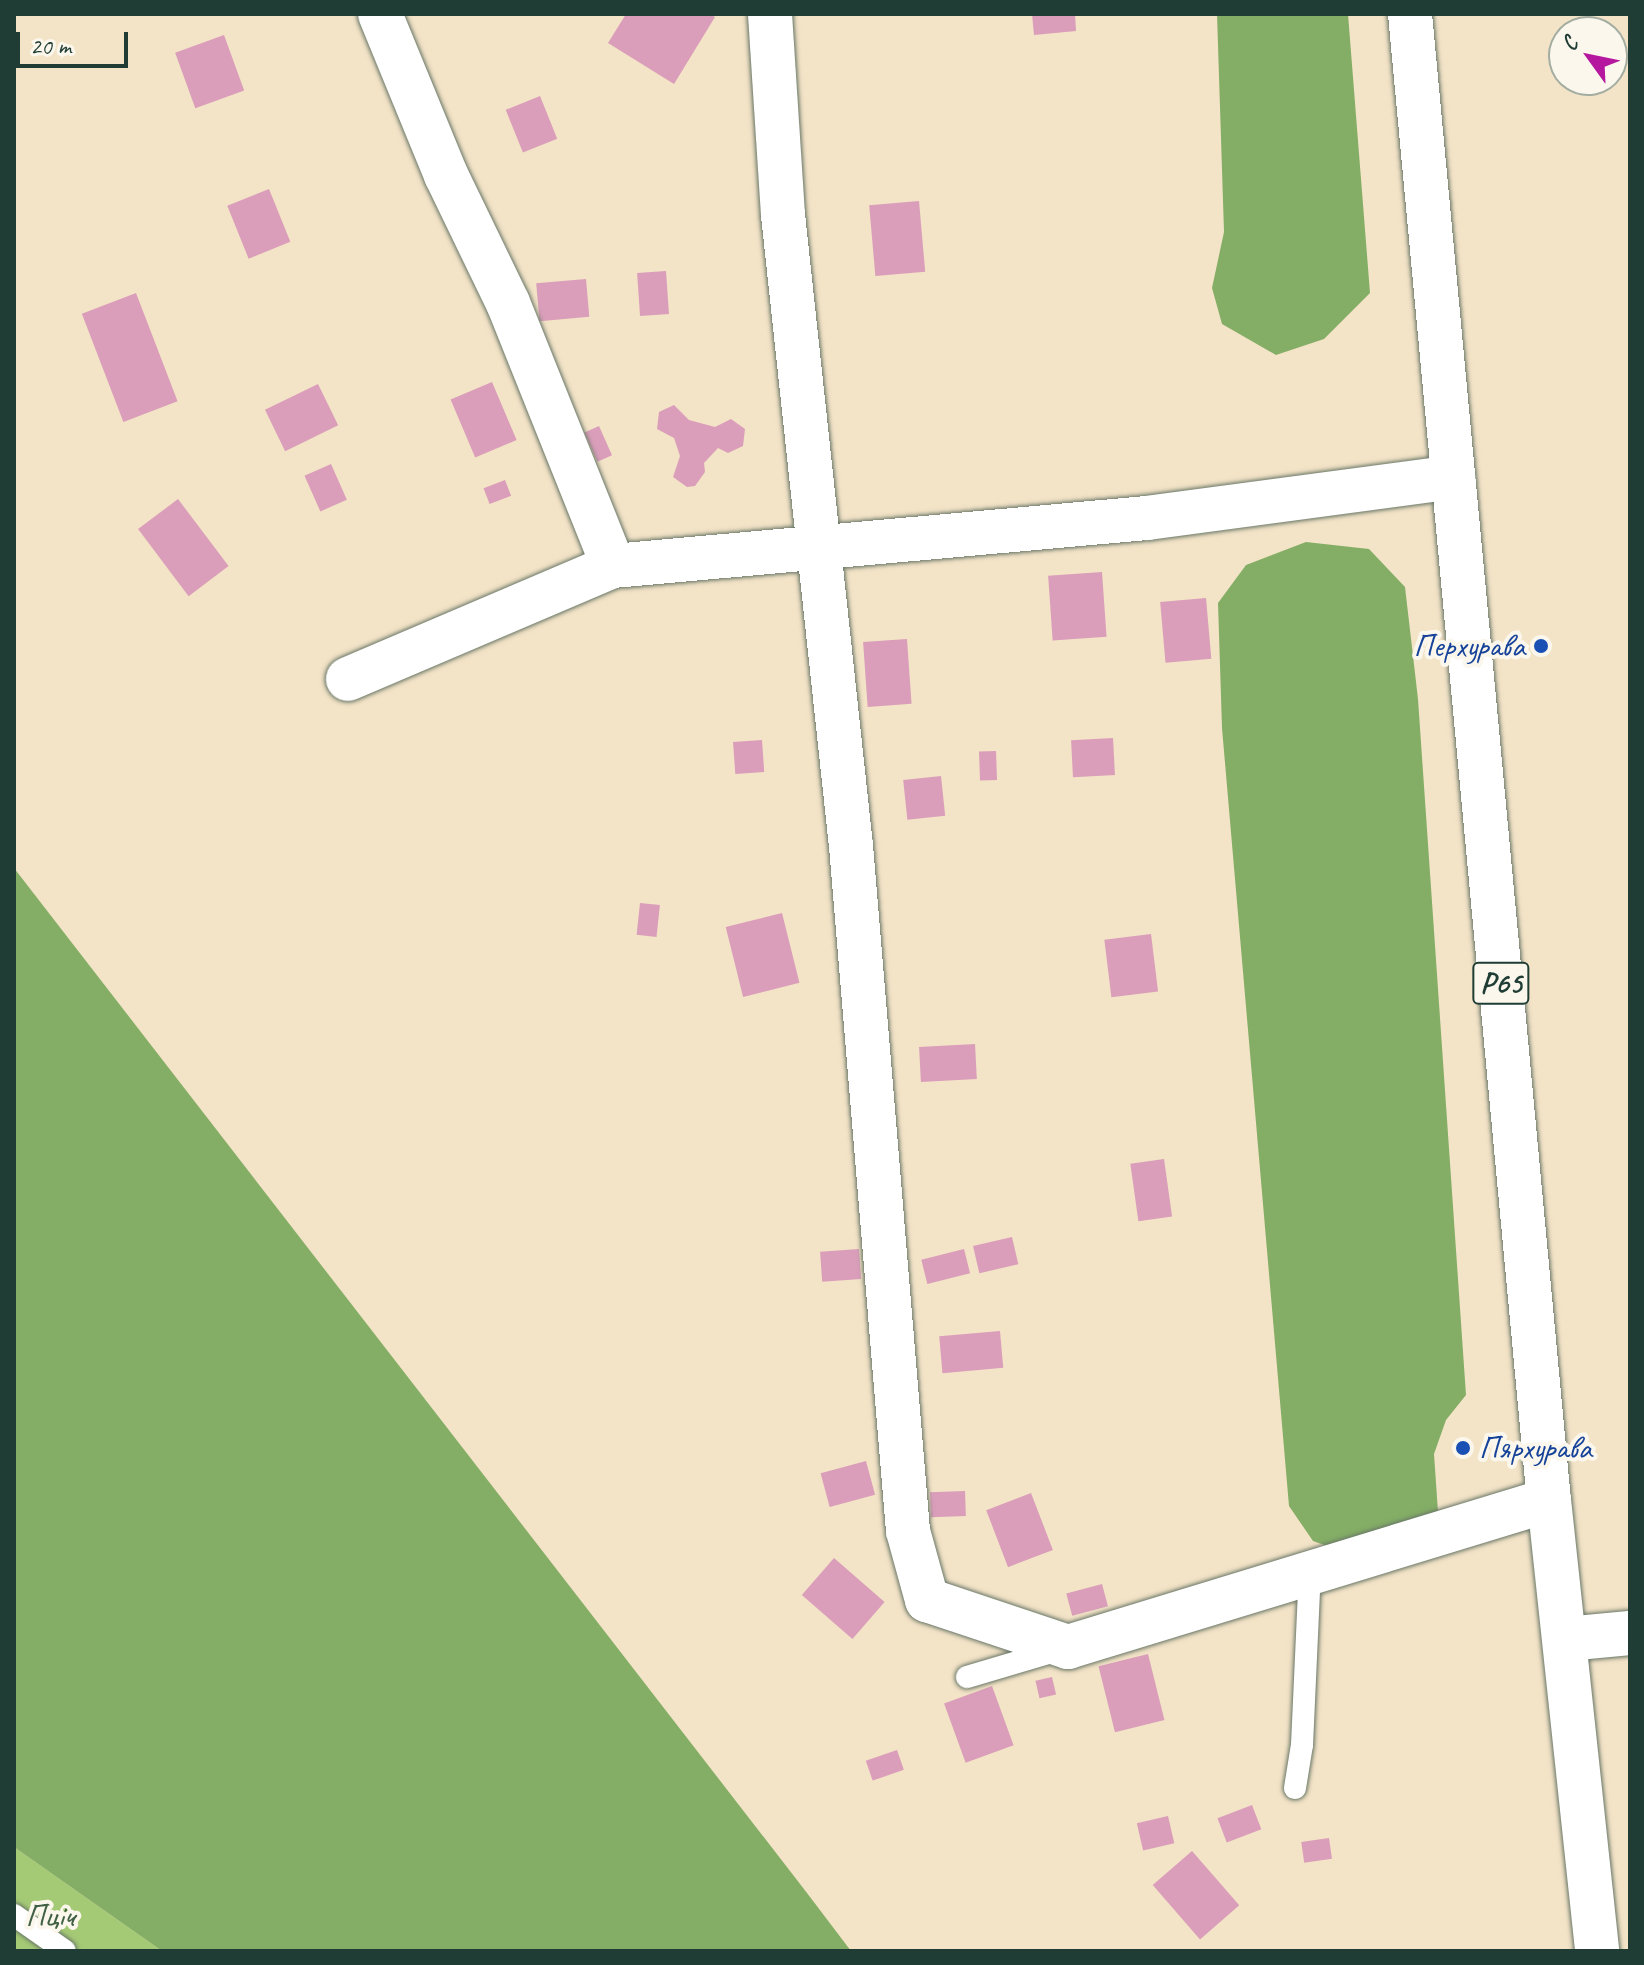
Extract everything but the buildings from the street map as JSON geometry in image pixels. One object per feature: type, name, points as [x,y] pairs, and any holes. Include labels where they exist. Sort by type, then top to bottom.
[{"type":"street","points":[[380,14],[446,175],[508,303],[613,566]]},
{"type":"street","points":[[770,14],[783,215],[821,546],[908,1531],[927,1600],[1068,1647],[1549,1500]]},
{"type":"street","name":"Р65","points":[[1410,14],[1549,1500],[1597,1951]]},
{"type":"street","points":[[348,679],[613,566],[1147,518],[1453,477]]},
{"type":"street","points":[[1566,1639],[1630,1633]]},
{"type":"lane","points":[[1295,1788],[1302,1745],[1310,1572]]},
{"type":"lane","points":[[967,1677],[1068,1647]]},
{"type":"lane","points":[[14,1915],[65,1951]]},
{"type":"green space","points":[[1217,14],[1348,14],[1370,293],[1324,339],[1276,355],[1222,324],[1212,288],[1224,232]]},
{"type":"green space","points":[[1306,542],[1369,549],[1405,587],[1418,699],[1466,1395],[1446,1420],[1434,1454],[1438,1512],[1330,1547],[1313,1541],[1289,1506],[1222,728],[1218,603],[1246,565]]},
{"type":"green space","points":[[14,868],[851,1951],[162,1951],[14,1847]]},
{"type":"green space","name":"Пціч","points":[[14,1847],[162,1951],[14,1951]]},
{"type":"place","name":"Перхурава","points":[[1541,646]]},
{"type":"place","name":"Пярхурава","points":[[1463,1448]]}]
